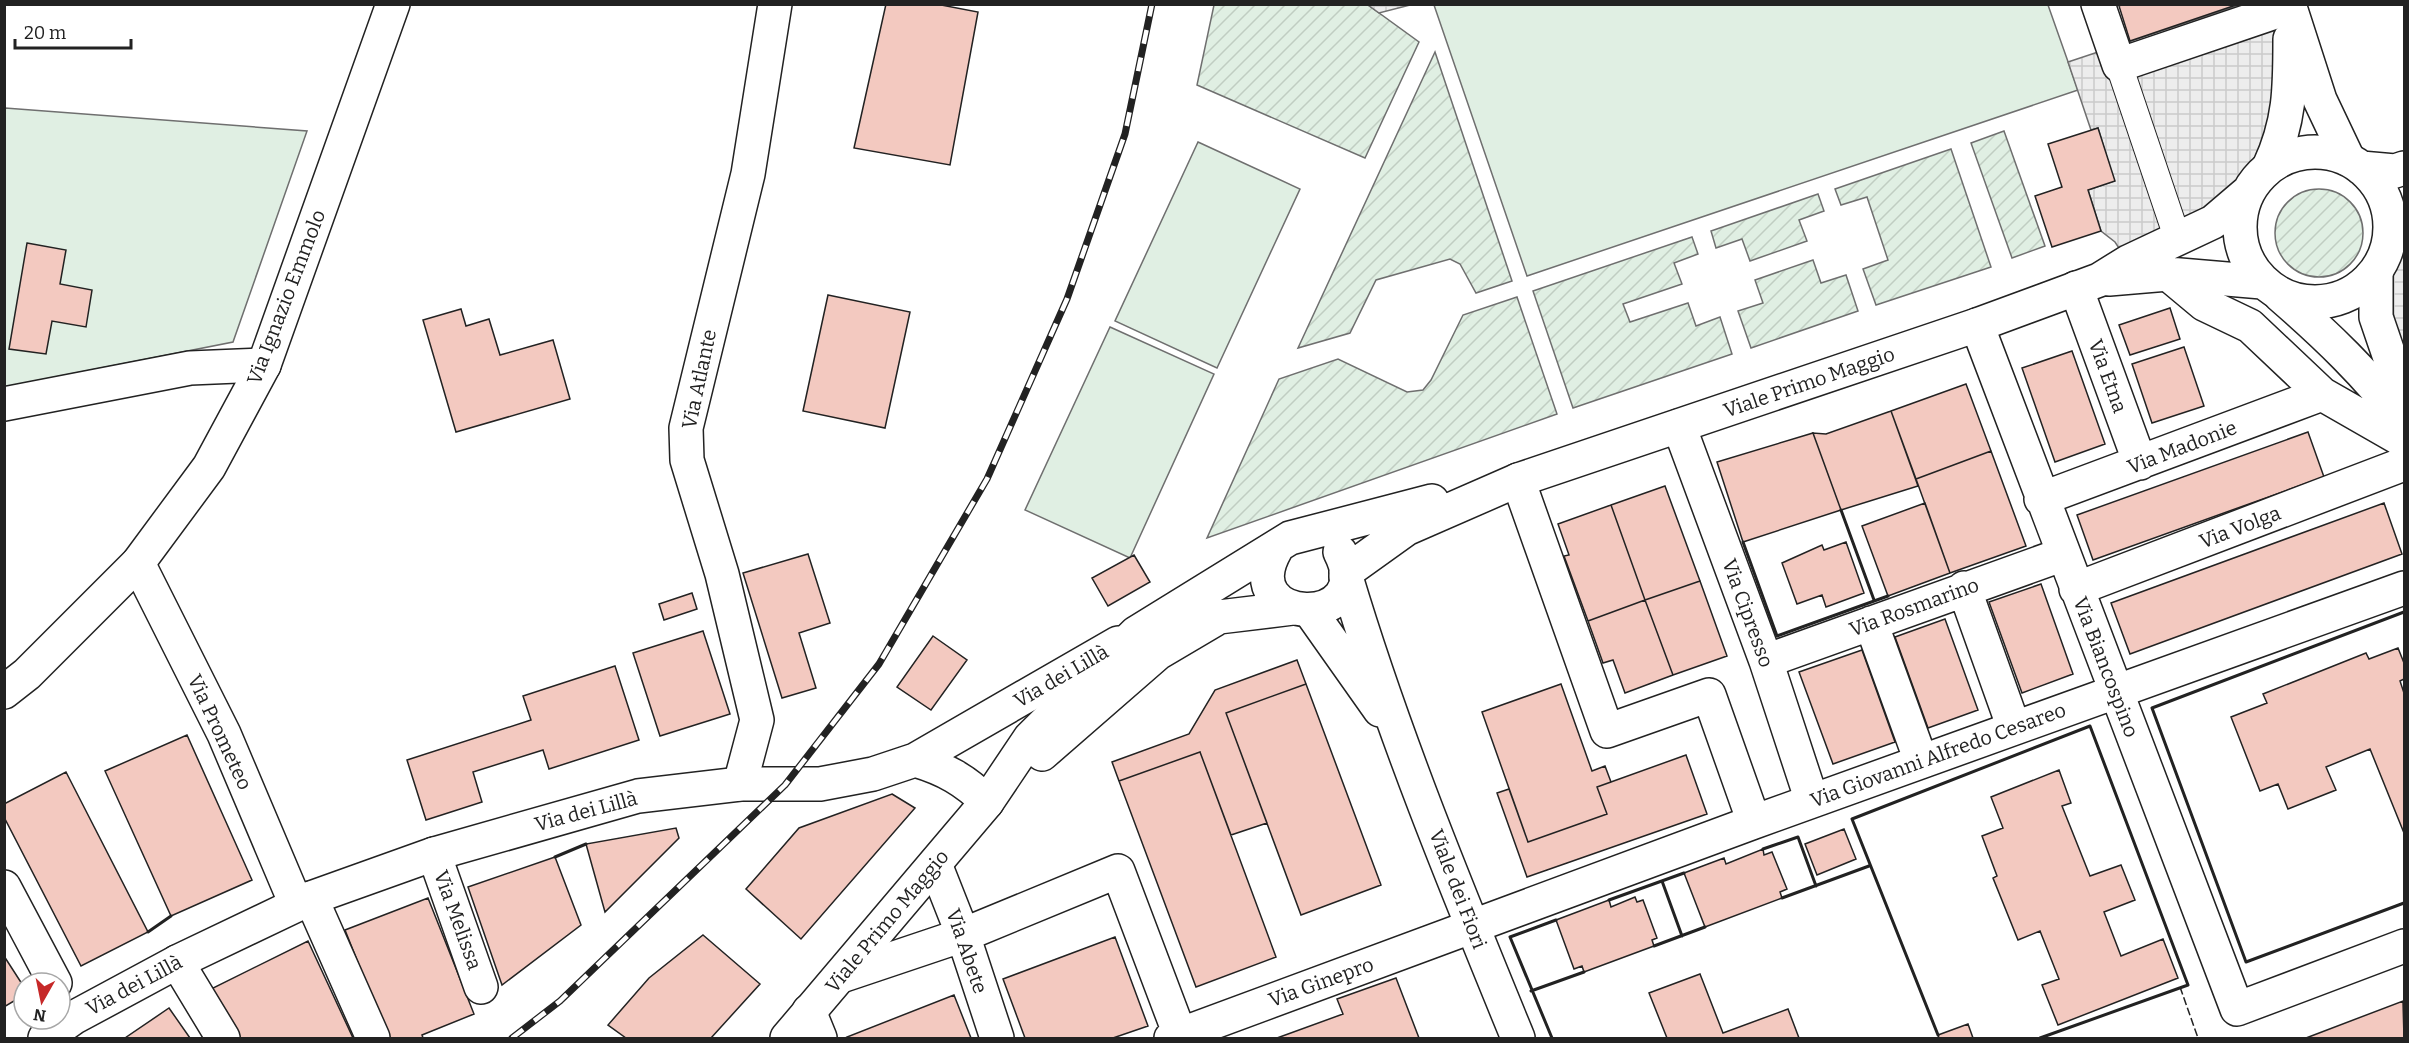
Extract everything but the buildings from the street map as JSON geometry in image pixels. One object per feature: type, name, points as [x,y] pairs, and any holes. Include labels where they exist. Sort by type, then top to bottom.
[{"type":"street","name":"Via Ignazio Emmolo","points":[[4,692],[27,674],[138,563],[209,466],[264,365],[393,4]]},
{"type":"street","name":"Via Atlante","points":[[740,784],[757,720],[722,574],[687,460],[686,428],[748,174],[775,4]]},
{"type":"street","points":[[2098,4],[2178,240]]},
{"type":"street","points":[[2116,56],[2289,6]]},
{"type":"street","points":[[2087,284],[2168,274],[2271,288],[2300,301],[2322,303],[2352,292],[2376,272],[2397,232],[2390,219],[2385,199],[2375,182],[2354,163],[2320,100],[2289,6]]},
{"type":"street","points":[[2269,167],[2282,140],[2290,103],[2289,6]]},
{"type":"street","points":[[2404,168],[2395,171],[2354,163],[2328,153],[2307,152],[2286,157],[2256,178],[2240,211],[2239,230],[2242,249],[2250,267],[2320,330],[2375,384],[2404,423]]},
{"type":"street","points":[[2087,284],[2213,222],[2247,193]]},
{"type":"street","points":[[2376,272],[2376,317],[2404,399]]},
{"type":"street","points":[[2168,274],[2204,304],[2250,326],[2322,394],[2404,441]]},
{"type":"street","name":"Viale Primo Maggio","points":[[1518,480],[1977,325],[2087,284]]},
{"type":"street","name":"Via Etna","points":[[2087,284],[2140,463]]},
{"type":"street","name":"Via Biancospino","points":[[1977,325],[2041,499],[2237,1009],[2404,946]]},
{"type":"street","points":[[4,404],[190,368],[264,365]]},
{"type":"street","name":"Via Madonie","points":[[2041,499],[2322,394]]},
{"type":"street","name":"Via Cipresso","points":[[1679,426],[1766,661],[1812,801]]},
{"type":"street","name":"Via Volga","points":[[2076,590],[2404,464]]},
{"type":"street","points":[[987,802],[1030,738],[1136,633],[1276,549],[1290,538],[1518,480]]},
{"type":"street","points":[[987,802],[1158,653],[1219,618],[1327,606],[1334,601],[1344,586],[1346,575],[1406,529],[1518,480]]},
{"type":"street","points":[[1518,480],[1607,731],[1709,695],[1754,822]]},
{"type":"street","points":[[1307,533],[1322,536],[1335,544],[1343,557],[1346,575],[1401,739]]},
{"type":"street","points":[[1276,549],[1269,565],[1269,583],[1278,598],[1301,610],[1401,739]]},
{"type":"street","name":"Via Rosmarino","points":[[1766,661],[2064,554]]},
{"type":"street","name":"Via Prometeo","points":[[138,563],[373,1038]]},
{"type":"street","points":[[1964,588],[2014,728]]},
{"type":"street","name":"Via Giovanni Alfredo Cesareo","points":[[1472,927],[1754,822],[2404,588]]},
{"type":"street","points":[[1871,623],[1922,761]]},
{"type":"street","name":"Via dei Lillà","points":[[72,1004],[177,962],[304,901],[434,854],[638,796],[740,784],[820,784],[873,774],[915,760],[1136,633]]},
{"type":"street","name":"Viale dei Fiori","points":[[1401,739],[1472,927],[1518,1038]]},
{"type":"street","points":[[915,760],[946,770],[969,784],[987,802]]},
{"type":"street","name":"Viale Primo Maggio","points":[[787,1038],[815,1025],[841,976],[987,802]]},
{"type":"street","name":"Via Melissa","points":[[434,854],[481,987]]},
{"type":"street","name":"Via Abete","points":[[935,864],[963,935],[997,1038]]},
{"type":"street","points":[[841,976],[963,935],[1118,871],[1175,1037]]},
{"type":"street","points":[[4,887],[48,971]]},
{"type":"street","name":"Via Ginepro","points":[[1175,1037],[1472,927]]},
{"type":"street","points":[[177,962],[223,1038]]},
{"type":"green space","points":[[1214,5],[1368,5],[1419,42],[1365,158],[1197,85]]},
{"type":"green space","points":[[1434,5],[2048,5],[2078,90],[1527,276]]},
{"type":"green space","points":[[1435,52],[1512,281],[1476,293],[1460,264],[1450,259],[1376,280],[1350,333],[1298,348]]},
{"type":"green space","points":[[5,108],[307,131],[233,342],[5,387]]},
{"type":"green space","points":[[2004,131],[2045,246],[2012,258],[1971,143]]},
{"type":"green space","points":[[1198,142],[1300,189],[1217,368],[1115,321]]},
{"type":"green space","points":[[1951,149],[1991,267],[1876,305],[1863,269],[1888,260],[1867,197],[1841,205],[1835,189]]},
{"type":"green space","points":[[2319,189],[2336,192],[2350,202],[2360,216],[2363,233],[2360,250],[2350,264],[2336,274],[2319,277],[2302,274],[2288,264],[2278,250],[2275,233],[2278,216],[2288,202],[2302,192]]},
{"type":"green space","points":[[1818,194],[1824,211],[1799,220],[1807,241],[1750,261],[1742,239],[1716,248],[1711,231]]},
{"type":"green space","points":[[1692,237],[1698,254],[1674,263],[1682,284],[1623,304],[1630,322],[1688,303],[1696,326],[1720,317],[1732,354],[1573,408],[1533,291]]},
{"type":"green space","points":[[1813,260],[1821,283],[1846,275],[1858,311],[1751,348],[1738,311],[1763,303],[1755,280]]},
{"type":"green space","points":[[1517,297],[1557,414],[1207,538],[1279,379],[1338,359],[1407,392],[1423,390],[1431,380],[1463,315]]},
{"type":"green space","points":[[1110,327],[1214,374],[1130,558],[1025,510]]},
{"type":"shaded area","points":[[1368,5],[1410,5],[1379,13]]},
{"type":"shaded area","points":[[2239,5],[2289,5],[2269,167],[2256,179],[2247,193],[2128,262],[2115,242],[2101,231],[2088,190],[2114,181],[2098,128],[2091,130],[2068,62]]},
{"type":"shaded area","points":[[2404,225],[2404,399],[2376,272],[2390,238]]},
{"type":"railway","points":[[512,1038],[560,1001],[785,785],[879,664],[987,479],[1067,299],[1125,134],[1152,4]]},
{"type":"fence","points":[[2180,987],[2198,1038]]},
{"type":"wall","points":[[1841,510],[1874,600]]},
{"type":"wall","points":[[1743,542],[1777,636],[1888,596]]},
{"type":"wall","points":[[2404,612],[2152,708],[2246,962],[2404,903]]},
{"type":"wall","points":[[1938,1035],[1852,819],[2090,726],[2188,985],[2040,1038]]},
{"type":"wall","points":[[1763,849],[1798,837],[1816,886]]},
{"type":"wall","points":[[555,857],[586,844]]},
{"type":"wall","points":[[1782,898],[1869,866]]},
{"type":"wall","points":[[1609,900],[1684,873]]},
{"type":"wall","points":[[1662,881],[1682,936]]},
{"type":"wall","points":[[148,932],[171,916]]},
{"type":"wall","points":[[1552,1038],[1510,937],[1556,920]]},
{"type":"wall","points":[[1654,946],[1705,927]]},
{"type":"wall","points":[[1531,991],[1584,972]]}]
